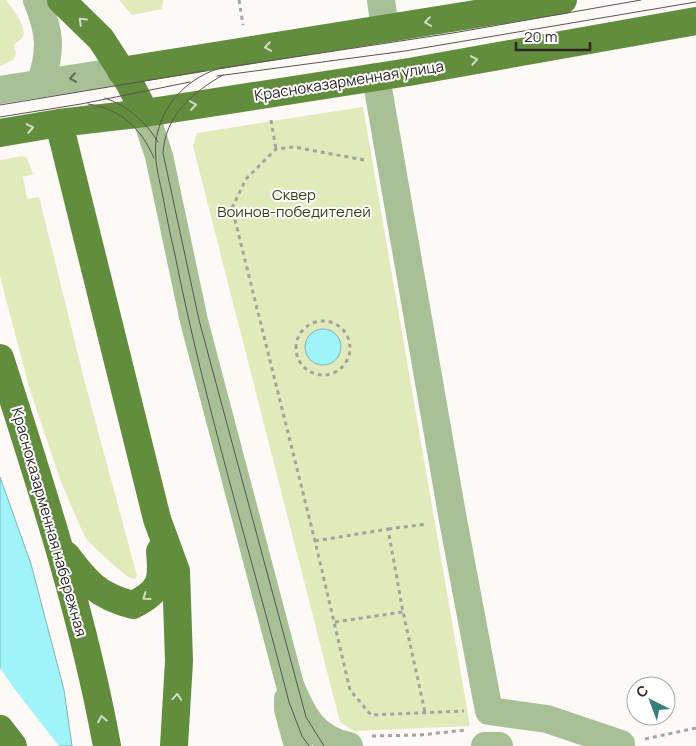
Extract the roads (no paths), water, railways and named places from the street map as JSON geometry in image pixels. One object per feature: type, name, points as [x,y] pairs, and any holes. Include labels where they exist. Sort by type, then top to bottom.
[{"type":"main road","points":[[61,0],[100,40],[122,71],[145,113]]},
{"type":"main road","points":[[122,71],[563,0]]},
{"type":"main road","name":"Красноказарменная улица","points":[[0,133],[59,123],[145,113],[376,77],[696,21]]},
{"type":"main road","points":[[59,123],[157,519],[176,571],[179,661],[174,746]]},
{"type":"main road","name":"Красноказарменная набережная","points":[[0,358],[60,547],[97,692],[108,746]]},
{"type":"main road","points":[[60,547],[92,588],[114,600],[133,605],[149,597],[159,584],[162,570],[157,519]]},
{"type":"main road","points":[[0,729],[13,746]]},
{"type":"street","points":[[37,0],[45,21],[48,37],[47,66],[40,84]]},
{"type":"street","points":[[381,0],[385,29]]},
{"type":"street","points":[[0,90],[122,71]]},
{"type":"street","points":[[376,77],[453,520],[489,711],[547,719],[621,744]]},
{"type":"street","points":[[145,113],[159,156],[194,321],[290,685],[302,714],[315,728],[330,739],[357,741]]},
{"type":"street","points":[[290,685],[288,709],[298,746]]},
{"type":"street","points":[[476,738],[492,746],[499,746]]},
{"type":"water","points":[[323,329],[330,330],[336,334],[340,340],[340,354],[336,360],[330,364],[323,365],[316,364],[310,360],[306,354],[305,347],[306,340],[310,334],[316,330]]},
{"type":"water","points":[[0,477],[31,564],[64,690],[72,746],[0,746]]},
{"type":"tram line","points":[[222,68],[453,33],[641,0]]},
{"type":"tram line","points":[[217,76],[405,51],[696,2]]},
{"type":"tram line","points":[[224,67],[199,77],[179,93],[171,103],[164,114],[156,140],[157,166],[187,311],[214,424],[289,702],[302,736],[309,746]]},
{"type":"tram line","points":[[0,105],[205,71]]},
{"type":"tram line","points":[[223,75],[201,89],[182,106],[169,128],[163,153],[199,320],[306,717],[324,746]]},
{"type":"tram line","points":[[0,117],[81,104],[190,82]]},
{"type":"tram line","points":[[105,98],[121,105],[136,115],[158,142]]},
{"type":"tram line","points":[[88,104],[120,115],[136,129],[149,147],[154,158]]},
{"type":"park label","name":"Сквер Воинов-победителей","points":[[294,204]]}]
